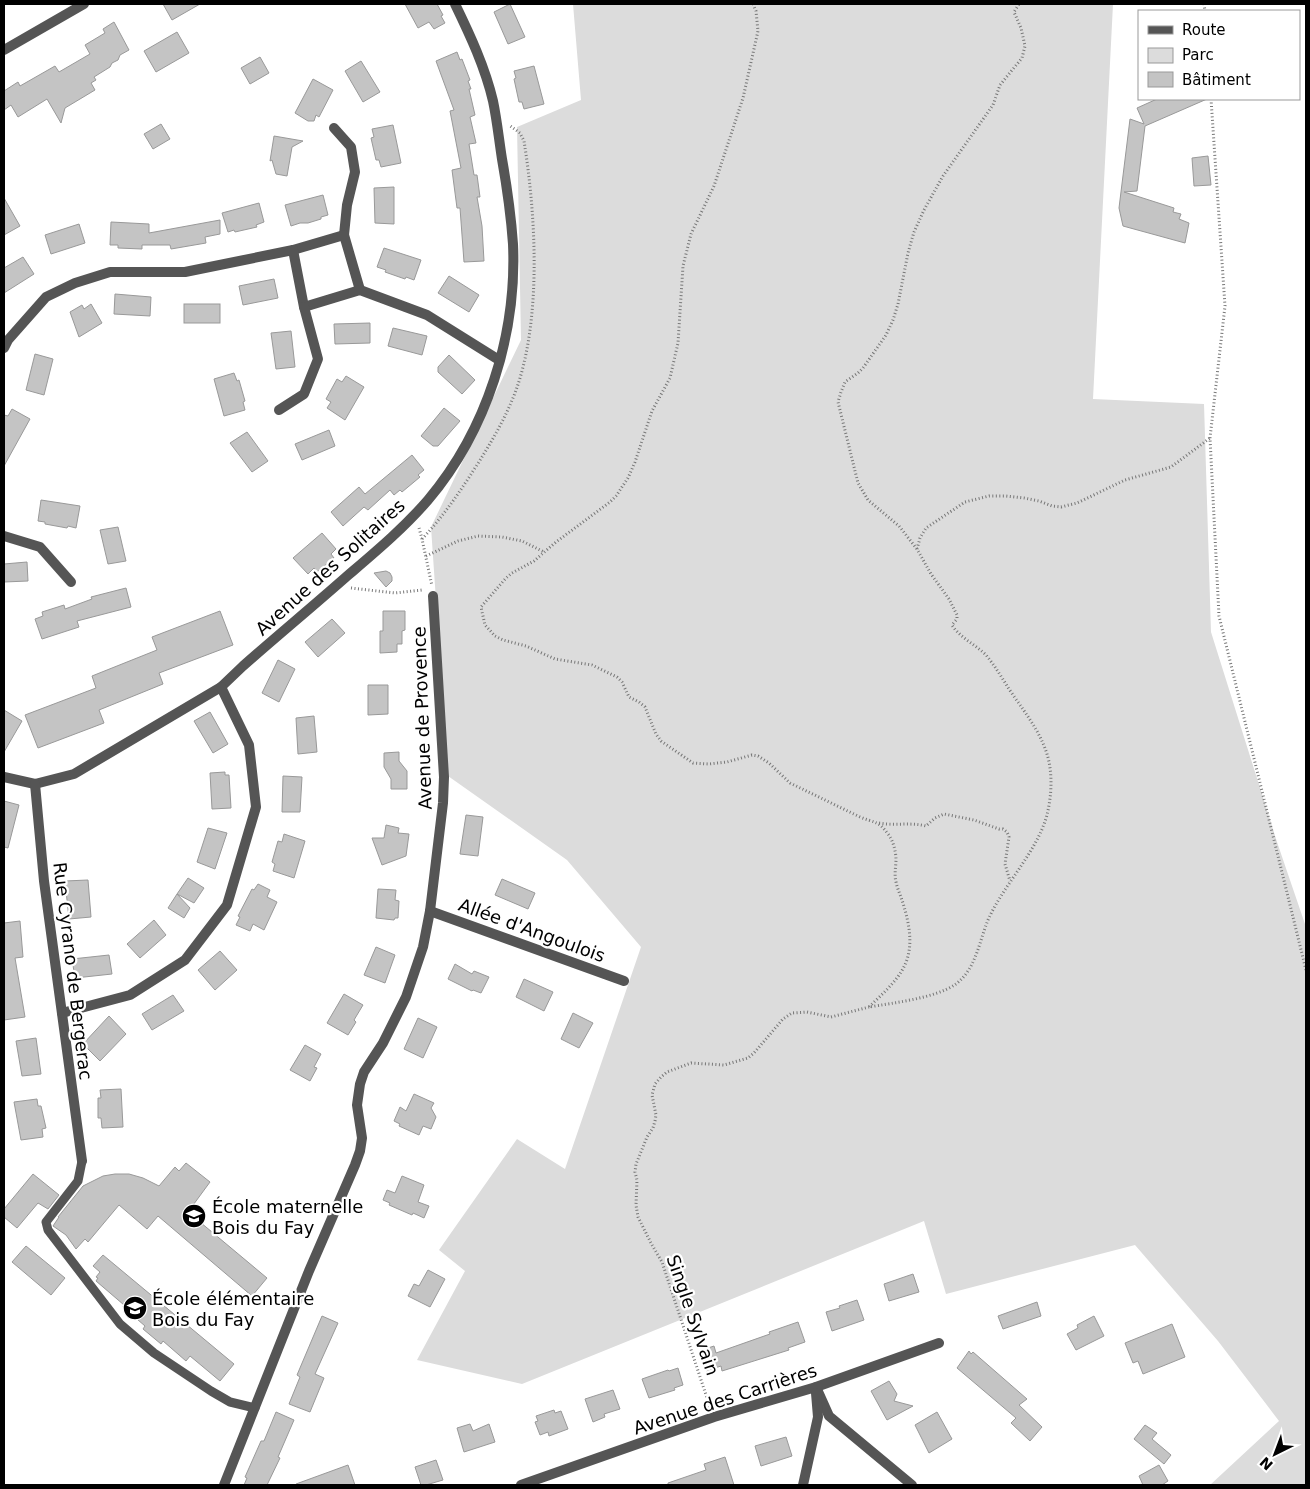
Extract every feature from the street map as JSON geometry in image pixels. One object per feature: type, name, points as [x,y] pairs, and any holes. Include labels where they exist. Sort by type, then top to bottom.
[{"type":"street","points":[[4,50],[84,4]]},
{"type":"street","name":"Avenue des Solitaires","points":[[35,784],[74,774],[221,687],[391,538],[428,499],[461,453],[488,397],[499,360],[509,317],[513,243],[506,181],[490,94],[475,46],[455,4]]},
{"type":"street","points":[[334,128],[351,147],[355,172],[346,205],[344,235],[360,290]]},
{"type":"street","points":[[4,348],[8,340],[46,297],[75,283],[110,272],[185,272],[293,250],[344,235]]},
{"type":"street","points":[[279,410],[304,394],[318,359],[304,307],[293,250]]},
{"type":"street","points":[[304,307],[360,290],[427,315],[499,360]]},
{"type":"street","points":[[4,536],[40,547],[71,582]]},
{"type":"street","name":"Avenue de Provence","points":[[224,1485],[310,1270],[355,1165],[362,1138],[357,1105],[360,1084],[368,1065],[393,1024],[406,997],[423,947],[430,911],[443,803],[444,776],[433,592]]},
{"type":"street","points":[[62,1013],[130,995],[185,960],[227,905],[256,807],[249,745],[221,687]]},
{"type":"street","points":[[4,777],[35,784]]},
{"type":"street","name":"Rue Cyrano de Bergerac","points":[[35,784],[44,881],[82,1161]]},
{"type":"street","name":"Allée d'Angoulois","points":[[430,911],[624,981]]},
{"type":"street","name":"Avenue des Carrières","points":[[521,1485],[714,1417],[816,1387],[939,1342]]},
{"type":"street","points":[[803,1485],[818,1417],[816,1387]]},
{"type":"street","points":[[816,1387],[830,1416],[912,1485]]},
{"type":"lane","points":[[82,1161],[78,1181],[46,1222],[48,1230],[120,1324],[154,1354],[230,1402],[255,1408]]},
{"type":"path","points":[[753,4],[756,11],[758,31],[742,98],[714,186],[691,234],[683,266],[678,343],[670,378],[652,411],[635,462],[628,478],[616,496],[534,561],[506,578],[481,607],[486,625],[494,636],[502,640],[526,646],[555,659],[592,665],[617,677],[622,682],[629,697],[645,707],[656,734],[661,741],[693,762],[709,764],[758,756],[769,763],[790,783],[860,817],[879,823],[891,825],[915,823],[926,826],[935,818],[944,814],[974,820],[1003,830],[1007,832],[1009,837],[1005,864],[1010,881]]},
{"type":"path","points":[[869,1007],[918,998],[946,990],[966,974],[973,962],[988,921],[1010,881],[1040,834],[1047,816],[1050,800],[1050,768],[1046,752],[1032,721],[985,654],[957,632],[952,625],[957,619],[955,610],[917,549],[892,519],[868,500],[858,483],[838,402],[845,382],[863,368],[894,320],[908,253],[914,232],[924,210],[943,176],[993,105],[1000,85],[1022,58],[1025,46],[1021,28],[1014,12],[1019,4]]},
{"type":"path","points":[[1211,100],[1225,306],[1210,438],[1219,616],[1306,970]]},
{"type":"path","points":[[917,549],[920,538],[926,528],[964,502],[989,496],[1006,496],[1032,499],[1061,507],[1077,503],[1125,480],[1171,467],[1210,438]]},
{"type":"path","points":[[426,556],[458,540],[478,536],[502,536],[522,541],[544,552]]},
{"type":"path","points":[[422,539],[433,592]]},
{"type":"path","points":[[332,589],[360,588],[395,593],[423,590]]},
{"type":"path","points":[[869,1007],[899,975],[908,958],[910,939],[907,916],[896,882],[894,847],[890,836],[879,823]]},
{"type":"path","name":"Single Sylvain","points":[[714,1417],[662,1262],[638,1217],[635,1172],[636,1164],[655,1121],[656,1115],[652,1095],[654,1084],[667,1072],[691,1064],[724,1064],[748,1058],[782,1019],[792,1013],[807,1012],[831,1017],[869,1007]]},
{"type":"green space","points":[[573,4],[1113,4],[1093,399],[1204,404],[1211,632],[1277,842],[1306,927],[1306,1485],[1210,1485],[1279,1421],[1218,1341],[1135,1245],[946,1294],[924,1221],[522,1384],[417,1360],[465,1271],[439,1250],[517,1139],[565,1169],[641,947],[567,860],[448,776],[431,527],[521,340],[517,127],[581,100]]},
{"type":"building","points":[[163,4],[200,4],[172,20]]},
{"type":"building","points":[[405,4],[437,4],[445,23],[434,29],[429,22],[418,28]]},
{"type":"building","points":[[510,4],[525,37],[508,44],[494,12]]},
{"type":"building","points":[[114,22],[129,50],[120,55],[118,60],[112,63],[110,67],[94,77],[96,80],[91,83],[95,90],[65,108],[61,123],[47,99],[18,117],[11,105],[4,110],[4,91],[18,82],[20,86],[55,66],[59,72],[90,54],[85,45],[105,33],[103,29]]},
{"type":"building","points":[[177,32],[189,53],[156,72],[144,51]]},
{"type":"building","points":[[457,52],[460,60],[462,59],[470,80],[468,81],[471,89],[469,89],[475,115],[470,117],[476,143],[469,144],[474,175],[477,175],[480,197],[477,197],[482,226],[484,261],[464,262],[460,208],[457,208],[452,170],[461,168],[450,111],[454,110],[436,61]]},
{"type":"building","points":[[260,57],[269,73],[250,84],[241,68]]},
{"type":"building","points":[[361,61],[380,92],[363,102],[345,71]]},
{"type":"building","points":[[534,66],[544,104],[524,109],[522,102],[519,102],[514,71]]},
{"type":"building","points":[[313,79],[333,90],[319,117],[316,115],[314,121],[308,121],[295,113]]},
{"type":"building","points":[[1155,100],[1205,100],[1145,126],[1137,191],[1124,192],[1174,208],[1173,212],[1181,214],[1179,219],[1189,223],[1185,243],[1123,226],[1119,208],[1130,119],[1144,124],[1137,108]]},
{"type":"building","points":[[161,124],[170,139],[153,149],[144,134]]},
{"type":"building","points":[[393,125],[401,163],[381,167],[379,160],[376,160],[371,138],[374,137],[372,129]]},
{"type":"building","points":[[274,136],[303,141],[292,147],[287,176],[276,174],[272,160],[270,161]]},
{"type":"building","points":[[1208,156],[1211,185],[1194,186],[1192,158]]},
{"type":"building","points":[[394,187],[394,224],[375,223],[374,188]]},
{"type":"building","points":[[323,195],[328,215],[308,223],[291,226],[285,205]]},
{"type":"building","points":[[4,198],[20,226],[4,235]]},
{"type":"building","points":[[259,203],[264,222],[256,225],[257,227],[228,232],[222,213]]},
{"type":"building","points":[[220,220],[220,234],[205,237],[206,243],[171,249],[170,245],[142,245],[142,249],[118,248],[118,245],[110,245],[111,222],[149,224],[149,233]]},
{"type":"building","points":[[79,224],[85,243],[51,254],[45,235]]},
{"type":"building","points":[[384,248],[421,260],[414,280],[385,272],[386,270],[377,267]]},
{"type":"building","points":[[23,257],[34,274],[4,293],[4,268]]},
{"type":"building","points":[[449,276],[479,295],[469,312],[438,293]]},
{"type":"building","points":[[274,279],[278,298],[243,305],[239,286]]},
{"type":"building","points":[[115,294],[151,297],[150,316],[114,314]]},
{"type":"building","points":[[91,304],[102,323],[79,337],[70,312],[82,305],[84,309]]},
{"type":"building","points":[[184,304],[220,304],[220,323],[184,323]]},
{"type":"building","points":[[370,323],[370,343],[335,344],[334,324]]},
{"type":"building","points":[[393,328],[427,336],[422,355],[388,346]]},
{"type":"building","points":[[291,331],[295,367],[276,369],[271,333]]},
{"type":"building","points":[[35,354],[53,359],[44,395],[26,390]]},
{"type":"building","points":[[449,355],[475,380],[462,394],[438,372],[438,367]]},
{"type":"building","points":[[234,373],[237,381],[239,380],[245,401],[243,402],[245,410],[224,416],[214,379]]},
{"type":"building","points":[[346,376],[364,387],[345,420],[327,408],[331,402],[326,399],[337,379],[342,382]]},
{"type":"building","points":[[444,408],[460,421],[438,446],[433,446],[421,436]]},
{"type":"building","points":[[12,409],[30,419],[4,466],[4,415],[8,416]]},
{"type":"building","points":[[329,430],[335,446],[302,460],[295,444]]},
{"type":"building","points":[[247,432],[268,461],[252,472],[230,443]]},
{"type":"building","points":[[412,455],[424,470],[418,475],[420,477],[402,492],[400,490],[394,495],[390,490],[368,510],[364,507],[343,526],[331,512],[359,487],[365,494]]},
{"type":"building","points":[[41,500],[80,506],[76,528],[45,524],[45,522],[38,521]]},
{"type":"building","points":[[118,527],[126,561],[108,564],[100,530]]},
{"type":"building","points":[[322,533],[336,549],[331,554],[334,558],[317,572],[314,568],[308,574],[293,558]]},
{"type":"building","points":[[27,562],[28,581],[4,582],[4,564]]},
{"type":"building","points":[[386,571],[390,573],[392,581],[386,587],[374,573]]},
{"type":"building","points":[[126,588],[131,607],[77,621],[79,627],[42,639],[35,619],[43,616],[42,612],[64,605],[65,609],[92,599],[91,597]]},
{"type":"building","points":[[220,611],[233,645],[159,673],[163,684],[99,710],[104,723],[38,748],[25,715],[96,688],[92,676],[157,650],[152,637]]},
{"type":"building","points":[[383,611],[405,611],[405,630],[402,631],[402,644],[397,644],[397,652],[380,653],[380,631],[383,631]]},
{"type":"building","points":[[332,619],[345,633],[318,657],[305,642]]},
{"type":"building","points":[[278,660],[295,669],[279,702],[262,693]]},
{"type":"building","points":[[368,685],[388,685],[388,714],[368,715]]},
{"type":"building","points":[[4,710],[22,721],[4,752]]},
{"type":"building","points":[[210,712],[228,744],[213,753],[194,721]]},
{"type":"building","points":[[314,716],[317,752],[298,754],[296,718]]},
{"type":"building","points":[[399,752],[399,761],[407,771],[407,789],[391,789],[391,779],[384,767],[384,753]]},
{"type":"building","points":[[225,772],[225,775],[229,775],[231,808],[212,809],[210,773]]},
{"type":"building","points":[[283,776],[302,777],[300,812],[282,812]]},
{"type":"building","points":[[4,801],[19,805],[8,848],[4,847]]},
{"type":"building","points":[[466,815],[483,817],[478,856],[460,854]]},
{"type":"building","points":[[386,825],[399,828],[398,833],[409,834],[406,856],[382,865],[372,838],[384,838]]},
{"type":"building","points":[[208,828],[227,833],[215,869],[197,862]]},
{"type":"building","points":[[284,834],[305,841],[294,878],[273,871],[275,864],[272,862],[278,841],[282,842]]},
{"type":"building","points":[[188,878],[204,888],[194,903],[177,894]]},
{"type":"building","points":[[502,879],[535,893],[528,909],[495,895]]},
{"type":"building","points":[[88,880],[91,917],[69,919],[65,881]]},
{"type":"building","points":[[258,884],[270,890],[267,897],[277,902],[264,930],[253,924],[250,931],[236,925],[240,917],[238,916],[252,889],[254,890]]},
{"type":"building","points":[[378,889],[396,890],[395,900],[399,901],[398,918],[394,920],[376,918]]},
{"type":"building","points":[[177,894],[190,908],[184,918],[168,908]]},
{"type":"building","points":[[154,920],[166,935],[140,958],[127,944]]},
{"type":"building","points":[[20,921],[23,957],[15,958],[25,1017],[4,1020],[4,923]]},
{"type":"building","points":[[376,947],[395,955],[385,983],[364,975]]},
{"type":"building","points":[[220,951],[237,970],[215,990],[198,970]]},
{"type":"building","points":[[109,955],[112,974],[75,978],[72,959]]},
{"type":"building","points":[[455,964],[472,974],[474,971],[489,977],[481,993],[472,991],[448,979]]},
{"type":"building","points":[[524,979],[553,992],[544,1011],[516,997]]},
{"type":"building","points":[[344,994],[363,1005],[348,1035],[327,1023]]},
{"type":"building","points":[[173,995],[184,1011],[152,1030],[142,1014]]},
{"type":"building","points":[[573,1013],[593,1023],[579,1048],[561,1039]]},
{"type":"building","points":[[109,1016],[126,1034],[100,1061],[83,1044]]},
{"type":"building","points":[[418,1018],[437,1027],[423,1058],[404,1049]]},
{"type":"building","points":[[36,1038],[41,1074],[22,1076],[16,1041]]},
{"type":"building","points":[[305,1045],[321,1054],[314,1067],[317,1068],[310,1081],[290,1070]]},
{"type":"building","points":[[121,1089],[123,1127],[102,1128],[101,1118],[98,1118],[98,1098],[101,1098],[100,1090]]},
{"type":"building","points":[[414,1094],[434,1103],[431,1108],[436,1117],[431,1129],[423,1126],[419,1135],[399,1126],[400,1124],[394,1121],[400,1107],[406,1111]]},
{"type":"building","points":[[37,1099],[38,1106],[41,1106],[46,1128],[42,1129],[43,1137],[21,1140],[14,1102]]},
{"type":"building","points":[[186,1163],[210,1182],[188,1212],[267,1278],[252,1296],[158,1216],[147,1229],[119,1205],[88,1242],[85,1239],[76,1249],[66,1235],[53,1226],[83,1186],[103,1176],[129,1174],[159,1186],[175,1167],[179,1171]]},
{"type":"building","points":[[33,1174],[59,1195],[48,1209],[38,1203],[17,1228],[4,1217],[4,1209]]},
{"type":"building","points":[[402,1176],[424,1185],[418,1202],[429,1206],[424,1218],[389,1205],[390,1203],[383,1200],[387,1190],[395,1193]]},
{"type":"building","points":[[26,1246],[65,1278],[51,1295],[12,1262]]},
{"type":"building","points":[[103,1255],[234,1364],[220,1381],[190,1356],[186,1361],[163,1341],[161,1344],[143,1329],[145,1326],[123,1307],[124,1305],[96,1281],[98,1278],[96,1277],[100,1272],[93,1266]]},
{"type":"building","points":[[428,1270],[445,1279],[430,1307],[408,1296],[414,1284],[419,1286]]},
{"type":"building","points":[[913,1274],[919,1292],[889,1301],[884,1284]]},
{"type":"building","points":[[857,1300],[864,1320],[832,1331],[826,1312]]},
{"type":"building","points":[[1037,1302],[1041,1316],[1003,1329],[998,1316]]},
{"type":"building","points":[[322,1316],[338,1323],[315,1374],[324,1378],[310,1412],[289,1404],[300,1377],[297,1375]]},
{"type":"building","points":[[1094,1316],[1104,1336],[1076,1350],[1067,1334],[1078,1328],[1077,1325]]},
{"type":"building","points":[[798,1322],[805,1342],[788,1348],[789,1350],[722,1371],[721,1366],[706,1371],[699,1351],[714,1346],[716,1353]]},
{"type":"building","points":[[1172,1324],[1185,1357],[1143,1374],[1138,1361],[1133,1363],[1125,1343]]},
{"type":"building","points":[[969,1351],[971,1354],[973,1352],[1027,1399],[1019,1405],[1042,1427],[1030,1441],[1011,1423],[1016,1418],[957,1368]]},
{"type":"building","points":[[678,1368],[683,1385],[674,1388],[675,1390],[649,1398],[642,1379]]},
{"type":"building","points":[[889,1381],[897,1394],[894,1401],[913,1406],[887,1420],[871,1391]]},
{"type":"building","points":[[613,1390],[620,1409],[604,1414],[605,1417],[593,1422],[585,1399]]},
{"type":"building","points":[[554,1410],[555,1413],[561,1411],[568,1429],[549,1436],[548,1432],[540,1435],[535,1422],[538,1421],[536,1416]]},
{"type":"building","points":[[276,1412],[294,1420],[278,1457],[280,1458],[267,1485],[244,1485],[247,1478],[245,1477],[261,1441],[264,1441]]},
{"type":"building","points":[[937,1412],[952,1439],[929,1453],[915,1425]]},
{"type":"building","points":[[470,1424],[473,1431],[489,1424],[495,1442],[464,1452],[457,1428]]},
{"type":"building","points":[[1145,1425],[1157,1433],[1152,1439],[1171,1455],[1164,1464],[1134,1439]]},
{"type":"building","points":[[786,1437],[792,1456],[761,1466],[755,1446]]},
{"type":"building","points":[[725,1457],[734,1485],[668,1485],[668,1483],[706,1470],[704,1464]]},
{"type":"building","points":[[436,1460],[443,1480],[421,1485],[415,1467]]},
{"type":"building","points":[[348,1465],[355,1485],[296,1484]]},
{"type":"building","points":[[1159,1465],[1168,1481],[1162,1485],[1143,1485],[1139,1476]]},
{"type":"place","name":"École maternelle Bois du Fay","points":[[194,1216]]},
{"type":"place","name":"École élémentaire Bois du Fay","points":[[135,1308]]}]
